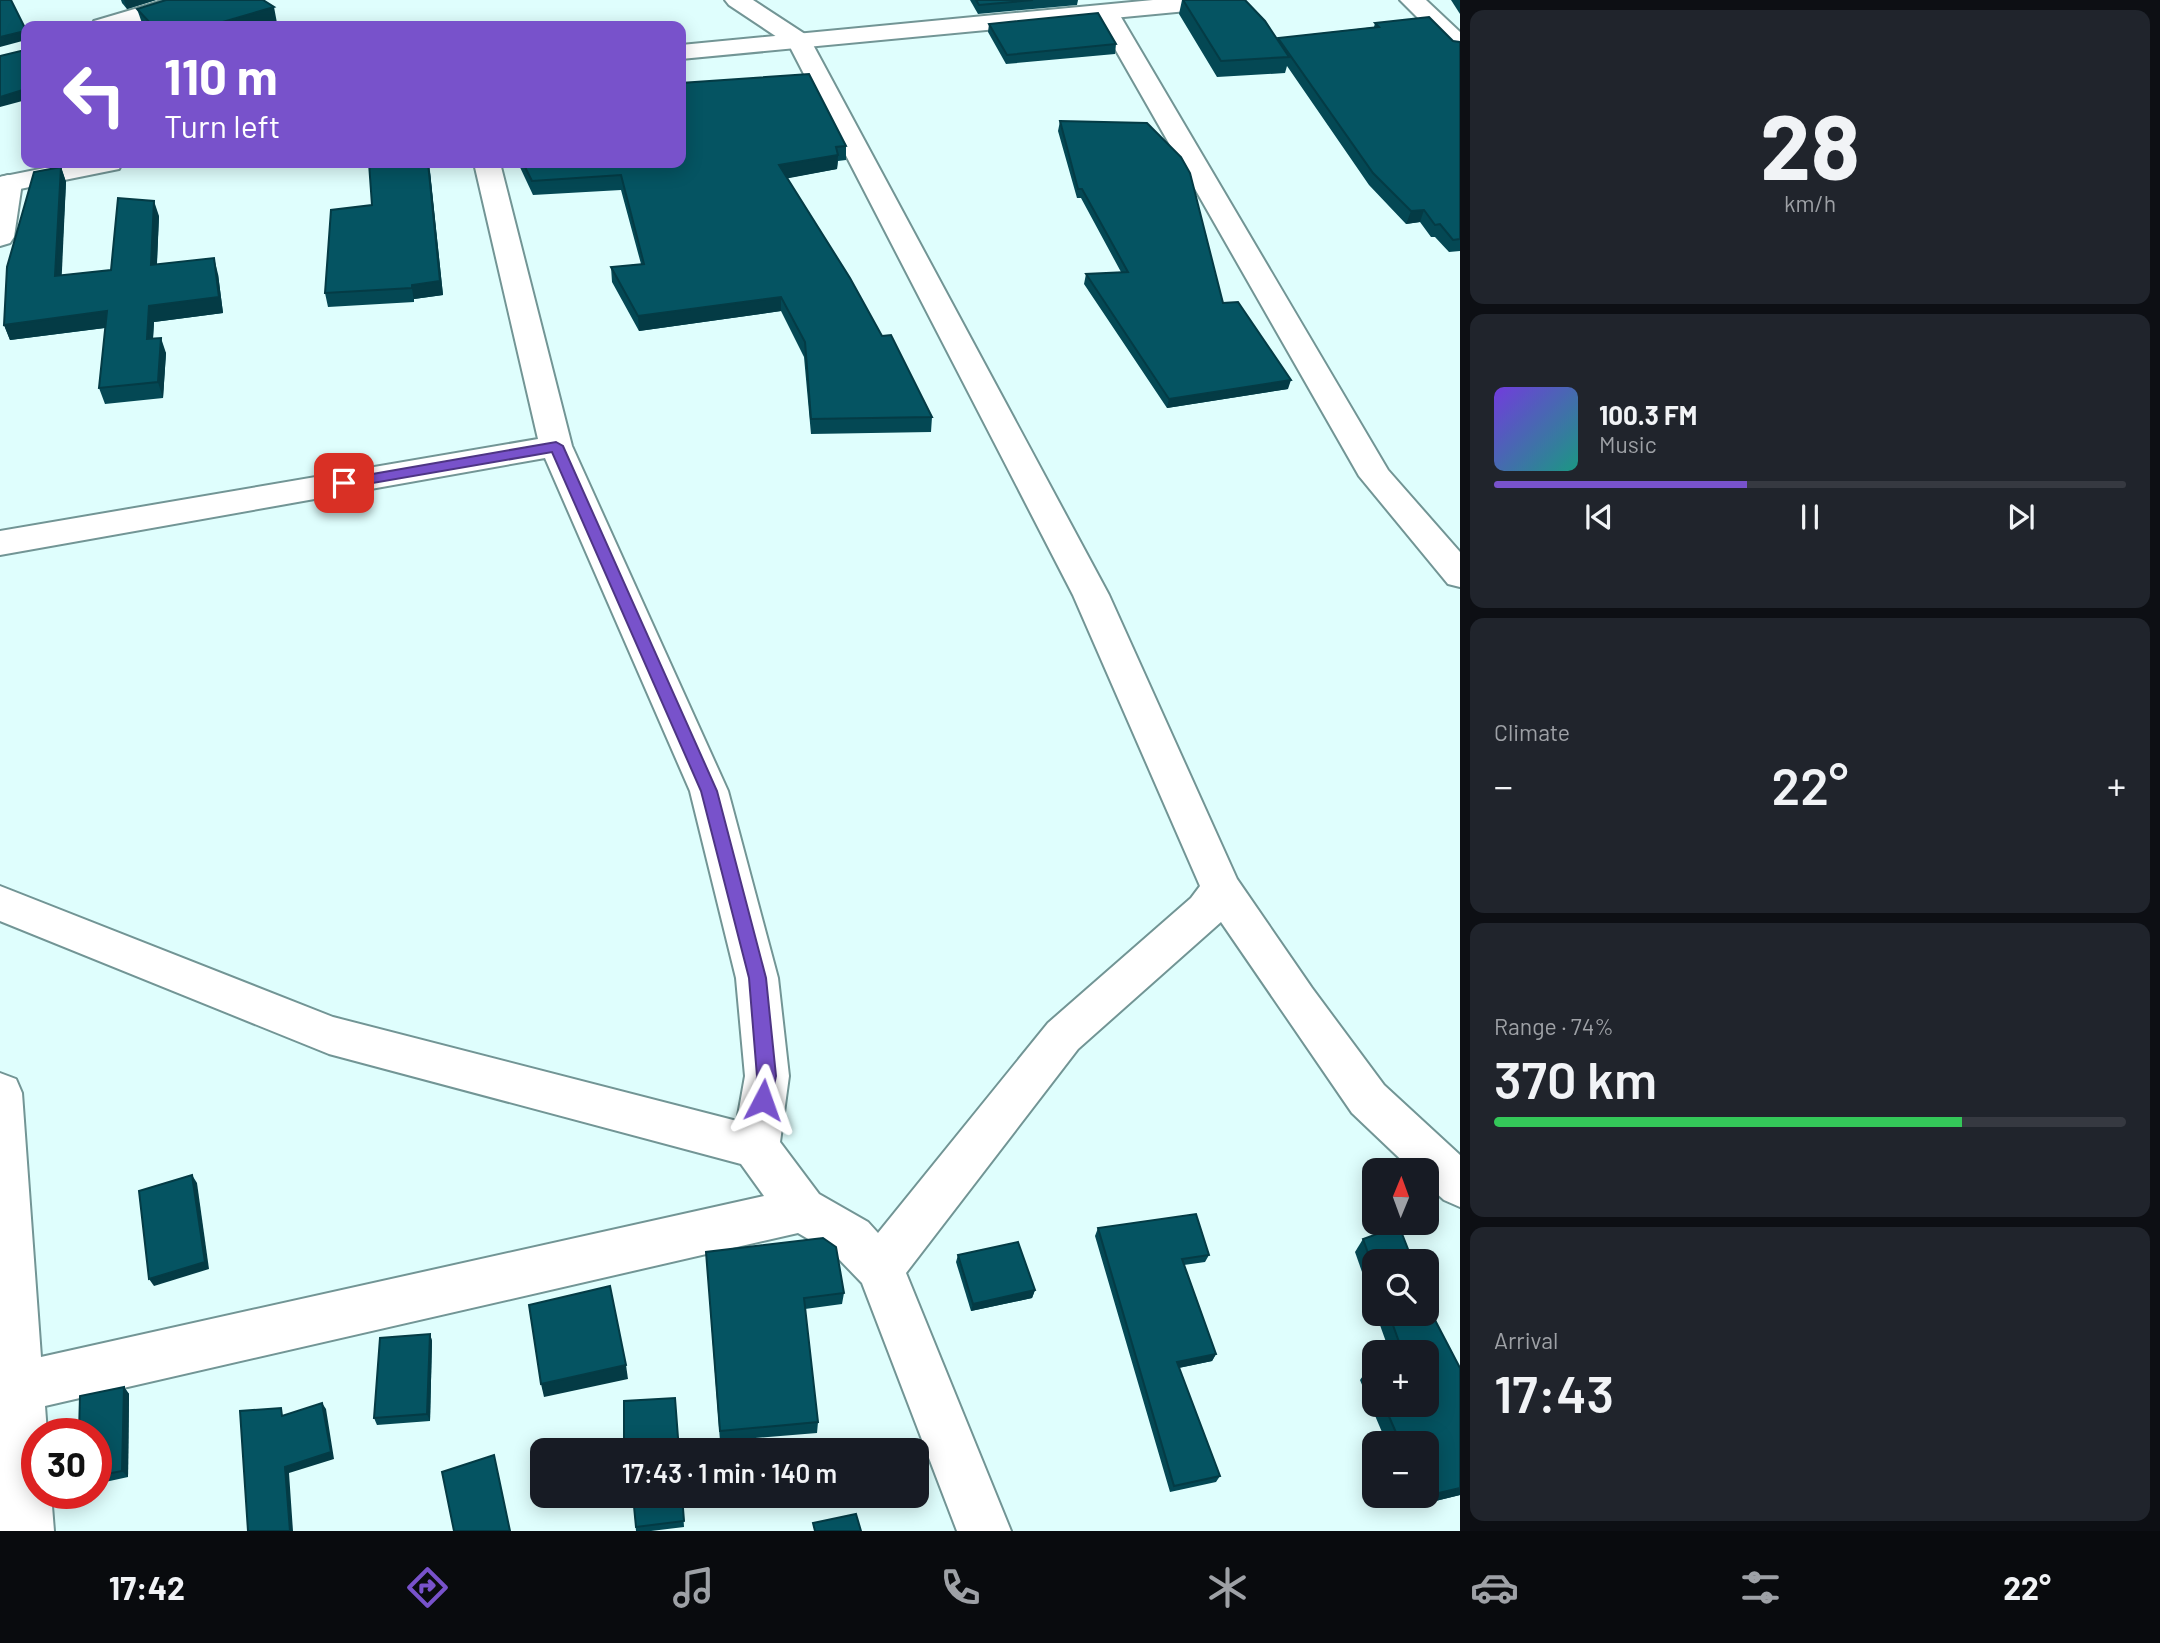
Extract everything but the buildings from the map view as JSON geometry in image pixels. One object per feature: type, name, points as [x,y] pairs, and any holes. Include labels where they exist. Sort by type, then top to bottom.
[{"type":"street","points":[[120,21],[190,0]]},
{"type":"street","points":[[686,52],[1229,0]]},
{"type":"street","points":[[1412,0],[1460,46]]},
{"type":"street","points":[[747,6],[780,4]]},
{"type":"street","points":[[747,6],[799,41],[1091,595],[1221,888],[1297,1001],[1368,1099],[1460,1185]]},
{"type":"street","points":[[1106,12],[1375,476],[1460,575]]},
{"type":"street","points":[[0,237],[4,184],[84,168]]},
{"type":"street","points":[[488,168],[556,446],[709,791],[757,978],[767,1076],[756,1147]]},
{"type":"street","points":[[0,543],[556,446]]},
{"type":"street","points":[[880,1268],[1063,1036],[1206,910],[1221,888]]},
{"type":"street","points":[[0,904],[329,1035],[756,1147],[802,1210],[851,1238],[880,1268],[984,1531]]},
{"type":"street","points":[[0,1093],[10,1391],[27,1531]]},
{"type":"street","points":[[10,1391],[802,1210]]},
{"type":"route","points":[[344,483],[556,446],[709,791],[757,978],[767,1076],[763,1100]]}]
